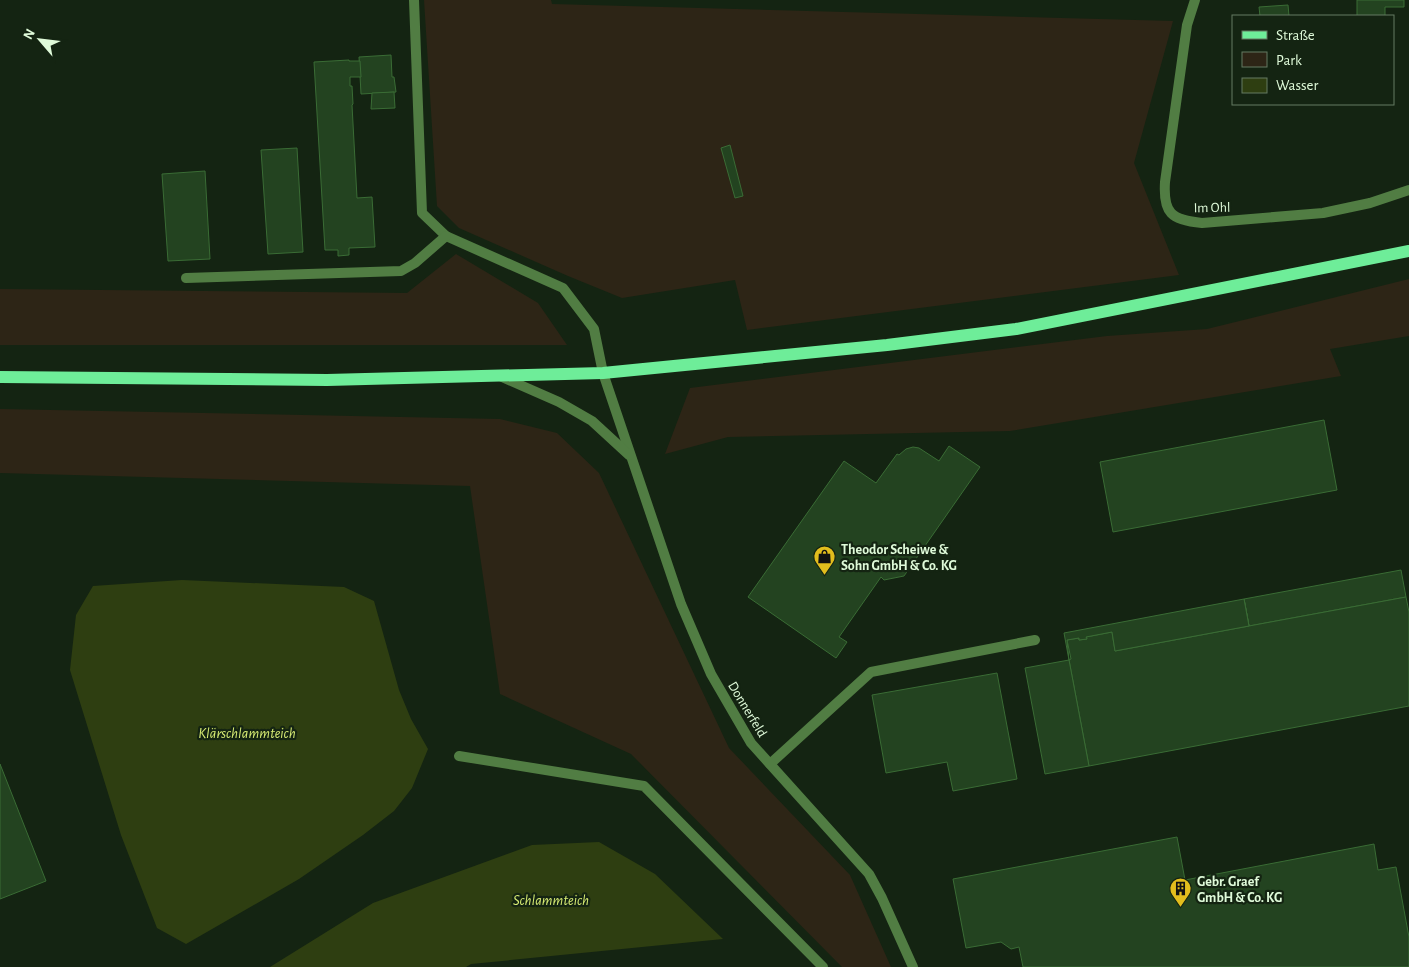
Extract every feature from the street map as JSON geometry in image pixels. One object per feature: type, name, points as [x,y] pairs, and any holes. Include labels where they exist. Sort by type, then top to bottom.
[{"type":"main road","points":[[0,377],[326,380],[603,373],[887,345],[1016,328],[1409,251]]},
{"type":"street","name":"Donnerfeld","points":[[414,0],[422,213],[446,236],[563,288],[594,329],[603,373],[630,457],[681,604],[711,674],[751,743],[869,874],[913,967]]},
{"type":"street","name":"Im Ohl","points":[[1195,0],[1187,25],[1165,182],[1164,199],[1166,206],[1172,214],[1189,222],[1202,223],[1324,213],[1370,203],[1409,190]]},
{"type":"street","points":[[186,278],[401,271],[415,263],[446,236]]},
{"type":"street","name":"Donnerfeld","points":[[499,375],[559,402],[592,421],[630,457]]},
{"type":"street","points":[[770,764],[871,672],[1034,640]]},
{"type":"street","points":[[459,756],[644,786],[823,967]]},
{"type":"green space","points":[[424,0],[551,0],[552,4],[1173,21],[1134,163],[1179,275],[747,330],[735,280],[622,298],[459,228],[437,206]]},
{"type":"green space","points":[[456,254],[538,303],[567,345],[0,345],[0,289],[407,293]]},
{"type":"green space","points":[[1409,279],[1409,336],[1330,349],[1341,376],[1010,431],[728,437],[665,454],[690,388],[1107,336],[1207,329]]},
{"type":"green space","points":[[0,409],[500,419],[557,433],[599,473],[729,748],[850,875],[891,967],[842,967],[631,754],[500,694],[470,486],[0,473]]},
{"type":"water","name":"Klärschlammteich","points":[[182,580],[344,587],[374,601],[399,690],[411,719],[428,749],[412,788],[394,811],[299,879],[186,944],[157,928],[121,835],[70,670],[76,615],[93,586]]},
{"type":"water","name":"Schlammteich","points":[[599,842],[655,874],[723,939],[471,964],[466,967],[270,967],[373,903],[532,845]]},
{"type":"building","points":[[1357,0],[1404,0],[1404,7],[1385,7],[1385,15],[1357,15]]},
{"type":"building","points":[[1288,5],[1289,15],[1260,15],[1259,7]]},
{"type":"building","points":[[391,55],[392,77],[394,77],[396,92],[361,94],[359,57]]},
{"type":"building","points":[[360,61],[361,77],[350,77],[357,198],[372,197],[375,247],[349,248],[349,255],[338,256],[338,250],[325,250],[314,62]]},
{"type":"building","points":[[394,92],[395,108],[371,109],[372,93]]},
{"type":"building","points":[[730,145],[743,196],[735,198],[721,148]]},
{"type":"building","points":[[297,148],[303,252],[268,254],[261,150]]},
{"type":"building","points":[[205,171],[210,259],[168,261],[162,174]]},
{"type":"building","points":[[1324,420],[1337,490],[1113,532],[1100,462]]},
{"type":"building","points":[[949,446],[980,467],[904,576],[884,580],[881,577],[839,637],[847,642],[836,658],[748,597],[844,461],[876,483],[897,454],[899,455],[906,449],[919,448],[939,461]]},
{"type":"building","points":[[1401,570],[1406,597],[1249,626],[1244,599]]},
{"type":"building","points":[[1406,597],[1409,612],[1409,706],[1089,766],[1067,640],[1087,639],[1086,637],[1112,632],[1115,651]]},
{"type":"building","points":[[1244,599],[1249,626],[1115,651],[1112,632],[1086,637],[1087,639],[1067,640],[1069,660],[1064,633]]},
{"type":"building","points":[[1069,660],[1089,766],[1045,774],[1025,668]]},
{"type":"building","points":[[997,673],[1017,779],[953,791],[947,762],[886,773],[872,695]]},
{"type":"building","points":[[0,764],[46,881],[0,899]]},
{"type":"building","name":"Gebr. Graef GmbH & Co. KG","points":[[1177,837],[1185,880],[1374,844],[1378,870],[1396,867],[1409,937],[1409,967],[1023,967],[1019,947],[1011,949],[1001,942],[966,948],[953,879]]},
{"type":"place","name":"Theodor Scheiwe & Sohn GmbH & Co. KG","points":[[825,576]]},
{"type":"place","name":"Gebr. Graef GmbH & Co. KG","points":[[1181,908]]}]
